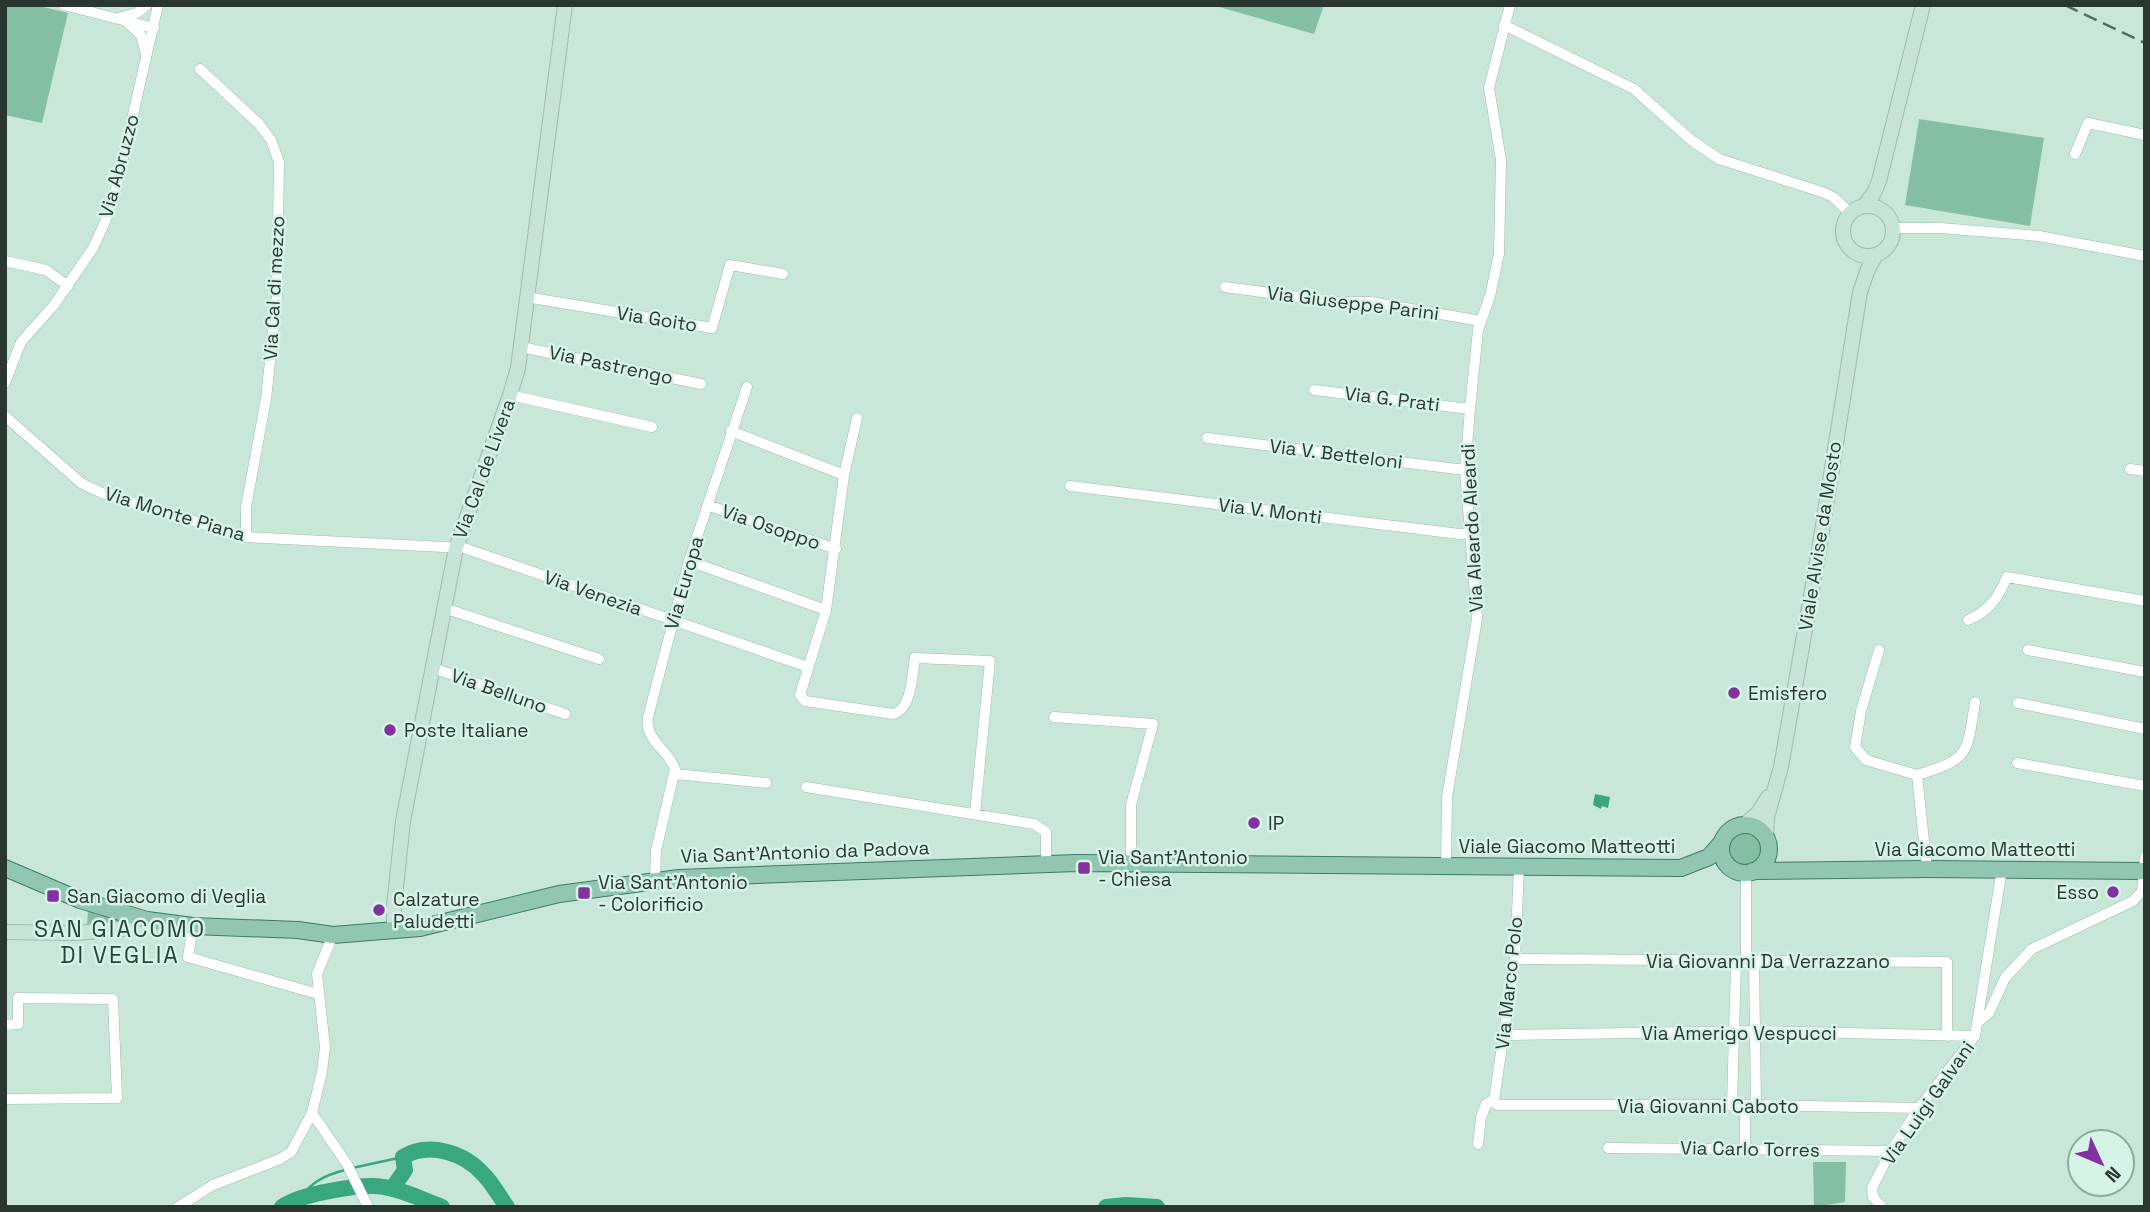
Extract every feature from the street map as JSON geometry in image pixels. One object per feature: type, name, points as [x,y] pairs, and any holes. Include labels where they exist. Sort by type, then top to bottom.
[{"type":"main road","name":"Via Cal de Livera","points":[[394,931],[400,845],[456,548],[510,395],[521,347],[565,5]]},
{"type":"main road","points":[[1864,206],[1882,210],[1894,228],[1890,245],[1876,255],[1867,257],[1846,244],[1843,228],[1850,213],[1864,206],[1879,181],[1923,5]]},
{"type":"main road","points":[[1879,181],[1882,210]]},
{"type":"main road","name":"Viale Alvise da Mosto","points":[[1767,842],[1767,817],[1781,767],[1860,292],[1860,273],[1855,252]]},
{"type":"main road","name":"Viale Alvise da Mosto","points":[[1860,292],[1876,255]]},
{"type":"main road","name":"Viale Alvise da Mosto","points":[[1745,824],[1758,813],[1777,780]]},
{"type":"main road","points":[[1685,867],[1719,865],[1730,868],[1750,872],[1765,862],[1767,842],[1757,827],[1745,824],[1731,828],[1721,843],[1721,855],[1730,868]]},
{"type":"main road","name":"Via Giacomo Matteotti","points":[[1767,842],[1783,859],[1805,869]]},
{"type":"main road","name":"Viale Giacomo Matteotti","points":[[1446,866],[1685,867],[1709,857],[1721,843]]},
{"type":"main road","name":"Via Sant'Antonio da Padova","points":[[5,869],[96,906],[147,920],[192,926],[304,930],[334,935],[394,931],[441,924],[539,898],[655,880],[1046,864],[1446,866]]},
{"type":"main road","name":"Via Giacomo Matteotti","points":[[1750,872],[1805,869],[2002,870],[2144,866]]},
{"type":"main road","points":[[5,932],[77,933],[172,924]]},
{"type":"street","points":[[64,5],[154,28]]},
{"type":"street","points":[[118,18],[137,13],[147,5]]},
{"type":"street","name":"Via Abruzzo","points":[[5,383],[21,342],[50,311],[68,286],[93,248],[108,216],[158,5]]},
{"type":"street","name":"Via Aleardo Aleardi","points":[[1446,866],[1447,797],[1477,626],[1465,470],[1470,409],[1476,343],[1499,254],[1500,160],[1489,88],[1510,5]]},
{"type":"street","points":[[118,18],[141,35],[146,58]]},
{"type":"street","points":[[1504,26],[1633,89],[1709,153],[1742,168],[1822,192],[1833,197],[1850,213]]},
{"type":"street","name":"Via Cal di mezzo","points":[[200,69],[259,124],[271,140],[279,163],[277,295],[266,399],[246,507],[246,537]]},
{"type":"street","points":[[2075,154],[2088,123],[2145,135]]},
{"type":"street","points":[[1894,228],[1940,228],[2039,236],[2145,256]]},
{"type":"street","points":[[5,261],[46,270],[68,286]]},
{"type":"street","name":"Via Goito","points":[[526,298],[712,328],[730,265],[783,274]]},
{"type":"street","name":"Via Giuseppe Parini","points":[[1225,287],[1336,302],[1371,302],[1481,321]]},
{"type":"street","name":"Via Pastrengo","points":[[521,347],[701,384]]},
{"type":"street","name":"Via Europa","points":[[675,774],[674,764],[650,735],[647,723],[689,561],[747,387]]},
{"type":"street","name":"Via G. Prati","points":[[1314,390],[1470,409]]},
{"type":"street","points":[[510,395],[652,427]]},
{"type":"street","name":"Via Monte Piana","points":[[5,416],[81,483],[104,494],[246,537],[456,548]]},
{"type":"street","points":[[856,418],[844,475],[826,610],[800,695],[804,701],[898,713],[906,705],[915,658],[990,661],[975,813]]},
{"type":"street","points":[[731,431],[844,475]]},
{"type":"street","name":"Via V. Betteloni","points":[[1207,438],[1465,470]]},
{"type":"street","points":[[2130,469],[2145,471]]},
{"type":"street","name":"Via V. Monti","points":[[1070,486],[1460,534],[1470,533]]},
{"type":"street","name":"Via Osoppo","points":[[707,505],[836,549]]},
{"type":"street","name":"Via Venezia","points":[[456,548],[464,548],[808,667]]},
{"type":"street","points":[[689,561],[826,610]]},
{"type":"street","points":[[1968,620],[1982,615],[1992,605],[2007,577],[2145,601]]},
{"type":"street","points":[[444,608],[599,659]]},
{"type":"street","points":[[1879,650],[1861,711],[1855,747],[1866,760],[1917,775],[1949,765],[1964,752],[1969,743],[1975,702]]},
{"type":"street","points":[[2028,650],[2145,672]]},
{"type":"street","name":"Via Belluno","points":[[433,668],[565,714]]},
{"type":"street","points":[[2018,703],[2145,729]]},
{"type":"street","points":[[1054,717],[1153,724],[1129,816],[1131,863]]},
{"type":"street","points":[[2017,764],[2145,786]]},
{"type":"street","points":[[655,880],[656,851],[675,774],[766,783]]},
{"type":"street","points":[[1917,775],[1927,869]]},
{"type":"street","points":[[806,787],[975,813],[1039,826],[1046,836],[1046,864]]},
{"type":"street","points":[[1977,1023],[1989,1013],[2005,978],[2032,949],[2128,906],[2141,894],[2144,866]]},
{"type":"street","name":"Via Marco Polo","points":[[1478,1144],[1481,1118],[1486,1104],[1496,1103],[1515,959],[1519,867]]},
{"type":"street","name":"Via Luigi Galvani","points":[[1882,1207],[1873,1198],[1872,1188],[1891,1151],[1919,1108],[1975,1037],[2002,870]]},
{"type":"street","points":[[1732,1106],[1734,1032],[1746,962],[1750,872]]},
{"type":"street","points":[[192,926],[188,957],[318,994]]},
{"type":"street","points":[[178,1207],[213,1185],[280,1159],[291,1152],[312,1113],[322,1072],[325,1047],[317,974],[334,935]]},
{"type":"street","name":"Via Giovanni Da Verrazzano","points":[[1515,959],[1947,962],[1947,1036]]},
{"type":"street","points":[[1745,1149],[1754,1031],[1746,962]]},
{"type":"street","points":[[5,1025],[18,1024],[18,998],[113,999],[117,1098],[5,1099]]},
{"type":"street","name":"Via Amerigo Vespucci","points":[[1504,1035],[1754,1031],[1975,1037]]},
{"type":"street","name":"Via Giovanni Caboto","points":[[1496,1103],[1919,1108]]},
{"type":"street","points":[[312,1113],[348,1167],[368,1207]]},
{"type":"street","name":"Via Carlo Torres","points":[[1608,1148],[1891,1151]]},
{"type":"shaded area","points":[[5,5],[35,5],[68,13],[42,123],[5,115]]},
{"type":"shaded area","points":[[1212,5],[1324,5],[1314,34]]},
{"type":"shaded area","points":[[1919,119],[2044,138],[2030,226],[1905,205]]},
{"type":"shaded area","points":[[1595,794],[1610,797],[1608,808],[1602,806],[1601,809],[1593,805]]},
{"type":"shaded area","points":[[1745,830],[1759,835],[1764,849],[1759,863],[1745,868],[1731,863],[1726,849],[1731,835]]},
{"type":"shaded area","points":[[88,910],[118,920],[118,925],[87,926]]},
{"type":"shaded area","points":[[1813,1162],[1846,1162],[1845,1202],[1814,1207]]},
{"type":"waterway","points":[[392,1189],[405,1170],[403,1157],[413,1152],[435,1150],[457,1155],[476,1167],[507,1207]]},
{"type":"waterway","points":[[352,1168],[403,1157]]},
{"type":"waterway","points":[[302,1197],[320,1179],[345,1170]]},
{"type":"waterway","points":[[282,1207],[316,1194],[374,1186],[399,1190],[442,1207]]},
{"type":"waterway","points":[[1106,1207],[1157,1207]]},
{"type":"railway","points":[[2065,5],[2145,43]]},
{"type":"place","name":"Emisfero","points":[[1734,693]]},
{"type":"place","name":"Poste Italiane","points":[[390,730]]},
{"type":"place","name":"IP","points":[[1254,823]]},
{"type":"place","name":"Via Sant'Antonio - Chiesa","points":[[1084,868]]},
{"type":"place","name":"Esso","points":[[2113,892]]},
{"type":"place","name":"Via Sant'Antonio - Colorificio","points":[[584,893]]},
{"type":"place","name":"San Giacomo di Veglia","points":[[53,896]]},
{"type":"place","name":"Calzature Paludetti","points":[[379,910]]},
{"type":"district","name":"SAN GIACOMO DI VEGLIA","points":[[120,942]]}]
